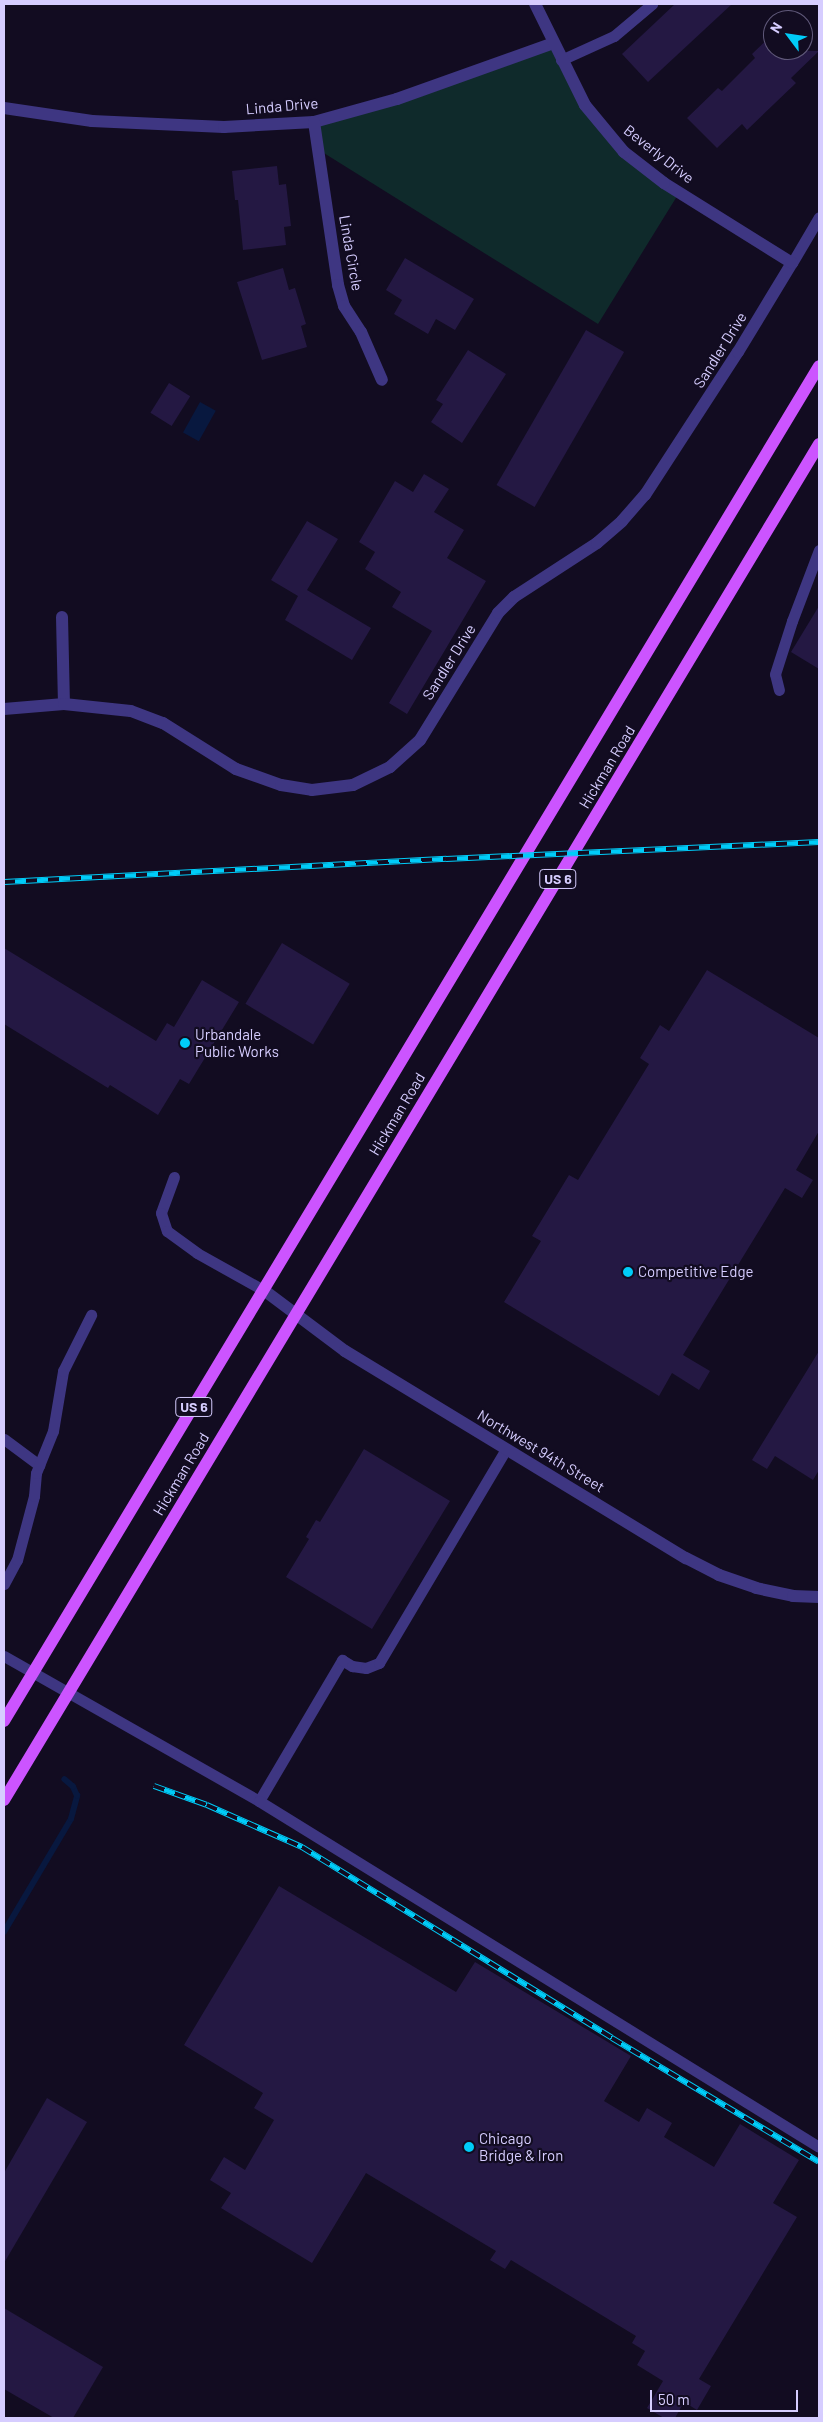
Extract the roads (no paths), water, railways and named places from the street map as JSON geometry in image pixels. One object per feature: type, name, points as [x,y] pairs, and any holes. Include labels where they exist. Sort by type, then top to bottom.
[{"type":"main road","name":"Hickman Road","points":[[4,1721],[265,1291],[819,366]]},
{"type":"main road","name":"Hickman Road","points":[[4,1800],[819,444]]},
{"type":"street","name":"Beverly Drive","points":[[535,4],[585,105],[624,152],[664,183],[792,263]]},
{"type":"street","name":"Linda Drive","points":[[4,108],[92,121],[224,127],[314,122],[397,99],[553,43]]},
{"type":"street","name":"Linda Circle","points":[[314,122],[338,285],[344,306],[360,332],[382,380]]},
{"type":"street","name":"Sandler Drive","points":[[4,709],[64,704],[131,711],[163,723],[236,769],[281,785],[312,790],[353,785],[390,767],[420,740],[498,614],[514,597],[597,543],[622,521],[645,495],[665,467],[738,352],[792,263]]},
{"type":"street","points":[[62,617],[64,704]]},
{"type":"street","name":"Northwest 94th Street","points":[[265,1291],[345,1351],[686,1558],[719,1575],[756,1588],[793,1596],[819,1597]]},
{"type":"lane","points":[[562,60],[614,36],[652,4]]},
{"type":"lane","points":[[792,263],[819,218]]},
{"type":"lane","points":[[779,690],[775,674],[792,620],[819,550]]},
{"type":"lane","points":[[174,1177],[160,1213],[167,1231],[197,1253],[265,1291]]},
{"type":"lane","points":[[4,1584],[17,1560],[39,1465],[53,1430],[63,1371],[91,1315]]},
{"type":"lane","points":[[4,1439],[39,1465]]},
{"type":"lane","points":[[259,1801],[342,1660],[352,1666],[366,1668],[379,1663],[506,1449]]},
{"type":"lane","points":[[4,1656],[259,1801],[819,2147]]},
{"type":"water","points":[[200,402],[216,411],[199,441],[183,433]]},
{"type":"waterway","points":[[4,1932],[71,1819],[77,1796],[73,1787],[65,1780]]},
{"type":"railway","points":[[4,882],[819,842]]},
{"type":"railway","points":[[154,1786],[207,1805],[302,1847],[612,2038],[819,2162]]},
{"type":"place","name":"Urbandale Public Works","points":[[185,1043]]},
{"type":"place","name":"Competitive Edge","points":[[628,1272]]},
{"type":"place","name":"Chicago Bridge & Iron","points":[[469,2147]]}]
